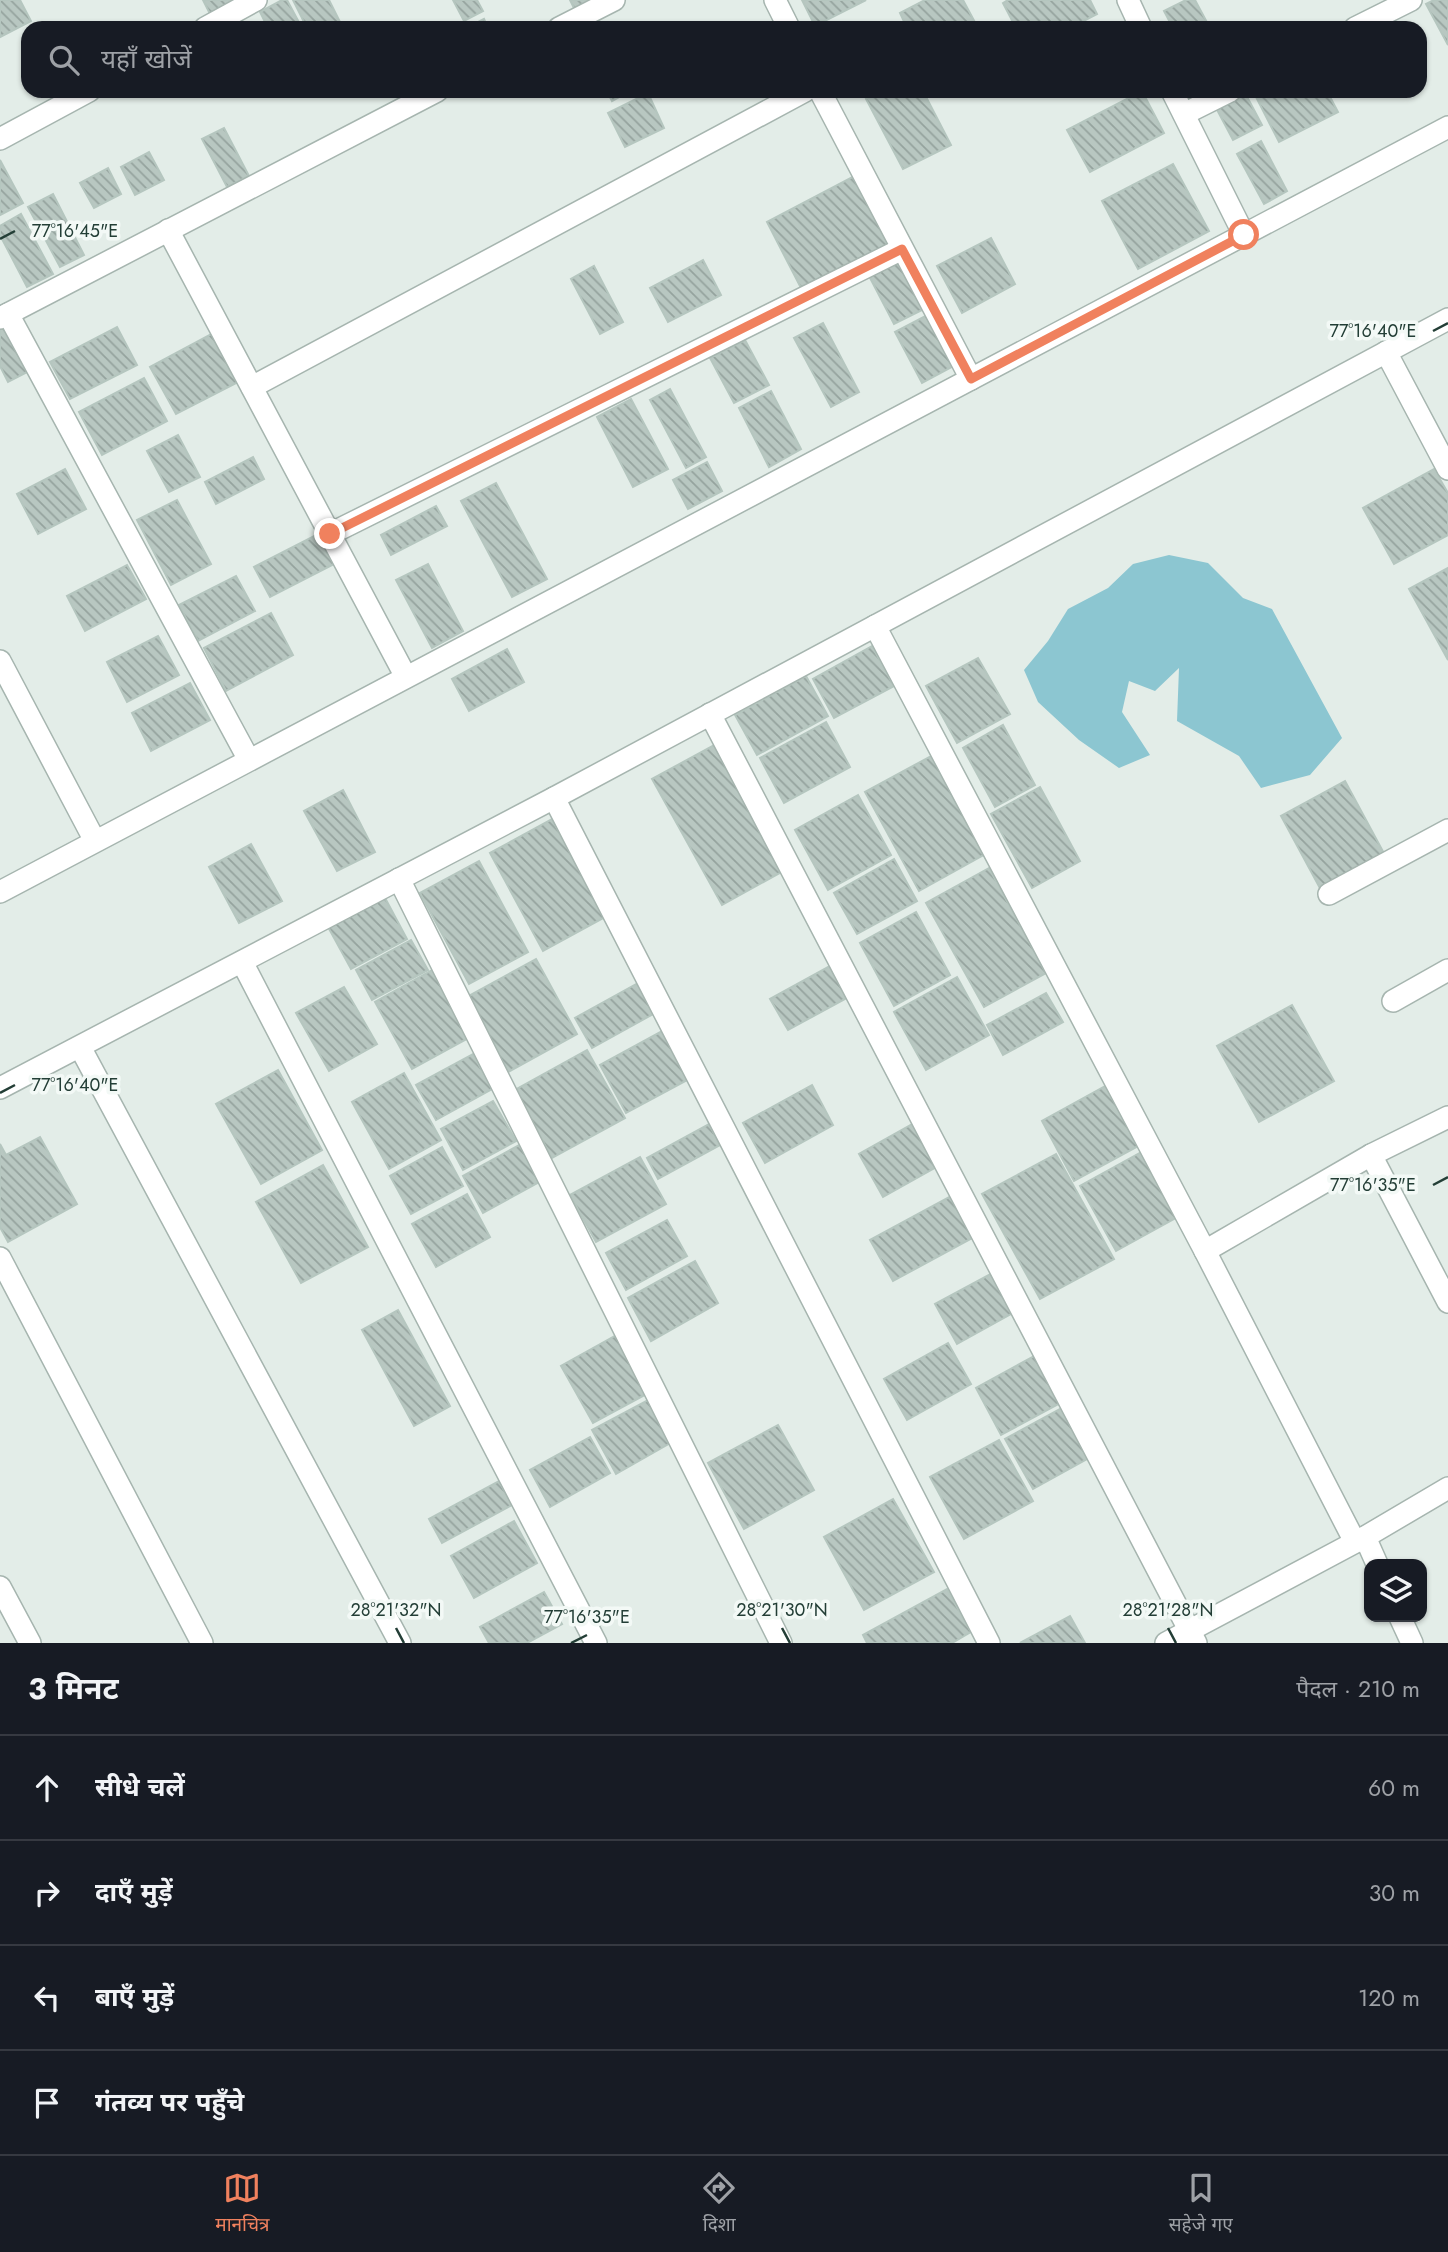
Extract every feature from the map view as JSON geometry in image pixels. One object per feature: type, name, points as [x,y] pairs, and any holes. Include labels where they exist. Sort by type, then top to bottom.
[{"type":"street","points":[[218,21],[256,0]]},
{"type":"street","points":[[573,21],[614,0]]},
{"type":"street","points":[[775,0],[786,21]]},
{"type":"street","points":[[1369,21],[1410,0]]},
{"type":"street","points":[[1133,2],[1139,21]]},
{"type":"street","points":[[0,139],[76,98]]},
{"type":"street","points":[[249,760],[4,316],[423,98]]},
{"type":"street","points":[[252,387],[792,98]]},
{"type":"street","points":[[824,98],[971,379]]},
{"type":"street","points":[[1176,98],[1244,235]]},
{"type":"street","points":[[1184,114],[1216,98]]},
{"type":"street","points":[[0,892],[1448,127]]},
{"type":"street","points":[[168,230],[406,677]]},
{"type":"street","points":[[330,534],[902,249]]},
{"type":"street","points":[[0,1088],[554,798],[1448,319]]},
{"type":"street","points":[[1386,352],[1448,469]]},
{"type":"street","points":[[874,626],[1205,1251],[1360,1539],[1374,1559]]},
{"type":"street","points":[[0,661],[95,841]]},
{"type":"street","points":[[710,714],[1193,1637]]},
{"type":"street","points":[[554,798],[989,1643]]},
{"type":"street","points":[[1329,894],[1448,830]]},
{"type":"street","points":[[399,879],[781,1643]]},
{"type":"street","points":[[242,962],[596,1643]]},
{"type":"street","points":[[1393,1000],[1448,970]]},
{"type":"street","points":[[80,1046],[400,1643]]},
{"type":"street","points":[[1205,1251],[1371,1155],[1448,1117]]},
{"type":"street","points":[[1371,1155],[1448,1302]]},
{"type":"street","points":[[0,1258],[202,1643]]},
{"type":"street","points":[[1166,1643],[1193,1637],[1448,1488]]},
{"type":"street","points":[[0,1587],[30,1643]]},
{"type":"street","points":[[1402,1622],[1412,1643]]},
{"type":"water","points":[[1169,555],[1208,563],[1243,598],[1272,609],[1342,738],[1310,775],[1261,788],[1239,756],[1177,721],[1179,668],[1155,691],[1129,681],[1122,712],[1150,755],[1119,768],[1079,740],[1038,702],[1024,670],[1048,641],[1068,609],[1108,588],[1133,564]]},
{"type":"building","points":[[0,0],[20,0],[31,21],[21,21],[21,26],[0,37]]},
{"type":"building","points":[[203,0],[238,0],[210,14]]},
{"type":"building","points":[[287,0],[298,21],[264,21],[260,12]]},
{"type":"building","points":[[293,0],[329,0],[340,21],[304,21]]},
{"type":"building","points":[[453,0],[477,0],[483,11],[464,21]]},
{"type":"building","points":[[570,0],[593,0],[575,10]]},
{"type":"building","points":[[802,0],[866,0],[825,21],[812,21]]},
{"type":"building","points":[[925,0],[963,0],[974,21],[904,21],[900,13]]},
{"type":"building","points":[[1008,0],[1090,0],[1097,14],[1084,21],[1012,21],[1003,3]]},
{"type":"building","points":[[1186,0],[1195,0],[1206,21],[1169,21],[1164,11]]},
{"type":"building","points":[[1434,0],[1448,0],[1448,45],[1426,4]]},
{"type":"building","points":[[638,98],[650,98],[664,128],[625,147],[608,113]]},
{"type":"building","points":[[927,98],[951,145],[903,169],[866,99]]},
{"type":"building","points":[[1129,98],[1146,98],[1164,133],[1090,172],[1067,130]]},
{"type":"building","points":[[1230,98],[1248,98],[1262,125],[1233,140],[1215,106]]},
{"type":"building","points":[[1257,98],[1331,98],[1338,112],[1279,142]]},
{"type":"building","points":[[224,128],[249,176],[227,187],[202,139]]},
{"type":"building","points":[[1261,141],[1287,191],[1264,204],[1237,154]]},
{"type":"building","points":[[149,152],[164,180],[135,195],[121,167]]},
{"type":"building","points":[[0,160],[23,203],[0,215]]},
{"type":"building","points":[[1173,164],[1209,231],[1138,269],[1102,201]]},
{"type":"building","points":[[108,168],[121,194],[94,208],[80,183]]},
{"type":"building","points":[[860,173],[895,241],[802,290],[767,222]]},
{"type":"building","points":[[53,194],[84,255],[60,267],[28,207]]},
{"type":"building","points":[[21,214],[53,274],[27,287],[0,235],[0,226]]},
{"type":"building","points":[[991,238],[1015,284],[962,313],[937,266]]},
{"type":"building","points":[[903,258],[928,307],[894,324],[869,276]]},
{"type":"building","points":[[703,260],[721,295],[668,322],[650,288]]},
{"type":"building","points":[[594,266],[623,322],[600,334],[571,279]]},
{"type":"building","points":[[933,312],[959,363],[922,383],[895,332]]},
{"type":"building","points":[[823,323],[859,392],[831,407],[794,338]]},
{"type":"building","points":[[9,324],[33,369],[8,382],[0,366],[0,329]]},
{"type":"building","points":[[117,327],[137,365],[70,399],[50,362]]},
{"type":"building","points":[[215,332],[240,381],[176,414],[150,367]]},
{"type":"building","points":[[745,340],[769,385],[734,403],[710,358]]},
{"type":"building","points":[[144,378],[167,421],[102,455],[79,412]]},
{"type":"building","points":[[670,389],[706,457],[686,468],[650,400]]},
{"type":"building","points":[[771,391],[801,449],[769,467],[739,408]]},
{"type":"building","points":[[631,399],[668,469],[633,487],[597,417]]},
{"type":"building","points":[[178,435],[200,477],[169,492],[147,451]]},
{"type":"building","points":[[253,457],[264,479],[216,504],[205,482]]},
{"type":"building","points":[[707,462],[722,491],[688,509],[673,480]]},
{"type":"building","points":[[65,469],[86,509],[38,534],[17,494]]},
{"type":"building","points":[[1434,469],[1448,493],[1448,535],[1394,564],[1363,508]]},
{"type":"building","points":[[496,483],[547,579],[512,597],[461,501]]},
{"type":"building","points":[[177,500],[211,564],[171,585],[137,520]]},
{"type":"building","points":[[436,506],[447,526],[391,555],[381,535]]},
{"type":"building","points":[[318,534],[334,564],[270,597],[254,567]]},
{"type":"building","points":[[428,564],[463,631],[432,648],[396,580]]},
{"type":"building","points":[[127,565],[146,599],[85,631],[67,596]]},
{"type":"building","points":[[1448,568],[1448,660],[1409,589]]},
{"type":"building","points":[[236,576],[255,611],[198,641],[179,605]]},
{"type":"building","points":[[271,613],[293,655],[226,691],[204,648]]},
{"type":"building","points":[[158,636],[179,675],[127,702],[107,662]]},
{"type":"building","points":[[872,646],[894,686],[834,718],[813,679]]},
{"type":"building","points":[[507,649],[524,682],[469,711],[452,679]]},
{"type":"building","points":[[978,658],[1010,714],[957,743],[926,686]]},
{"type":"building","points":[[806,676],[828,716],[757,755],[735,715]]},
{"type":"building","points":[[190,683],[210,720],[151,751],[132,713]]},
{"type":"building","points":[[826,722],[850,767],[784,803],[760,758]]},
{"type":"building","points":[[1003,725],[1035,785],[995,807],[963,748]]},
{"type":"building","points":[[716,744],[785,870],[722,905],[652,779]]},
{"type":"building","points":[[933,755],[987,853],[919,891],[865,792]]},
{"type":"building","points":[[1345,781],[1386,857],[1322,892],[1281,816]]},
{"type":"building","points":[[1040,787],[1080,861],[1032,888],[991,814]]},
{"type":"building","points":[[343,790],[375,852],[337,871],[304,811]]},
{"type":"building","points":[[858,795],[891,855],[828,890],[795,830]]},
{"type":"building","points":[[552,819],[605,917],[543,951],[490,853]]},
{"type":"building","points":[[251,844],[282,901],[239,923],[209,867]]},
{"type":"building","points":[[894,859],[917,901],[857,934],[834,893]]},
{"type":"building","points":[[479,861],[528,952],[469,984],[420,893]]},
{"type":"building","points":[[989,868],[1046,973],[984,1007],[926,903]]},
{"type":"building","points":[[384,896],[407,939],[351,969],[328,927]]},
{"type":"building","points":[[916,912],[950,975],[894,1006],[860,943]]},
{"type":"building","points":[[411,940],[428,970],[372,1000],[356,970]]},
{"type":"building","points":[[536,959],[577,1034],[508,1072],[467,997]]},
{"type":"building","points":[[837,962],[854,994],[788,1030],[770,999]]},
{"type":"building","points":[[434,969],[472,1036],[412,1069],[375,1002]]},
{"type":"building","points":[[957,977],[989,1035],[926,1070],[894,1012]]},
{"type":"building","points":[[638,983],[655,1013],[592,1048],[575,1018]]},
{"type":"building","points":[[344,987],[377,1044],[329,1071],[296,1013]]},
{"type":"building","points":[[1046,993],[1063,1022],[1003,1055],[987,1025]]},
{"type":"building","points":[[1292,1005],[1334,1081],[1259,1122],[1217,1046]]},
{"type":"building","points":[[662,1031],[689,1079],[626,1113],[600,1065]]},
{"type":"building","points":[[587,1050],[625,1118],[552,1158],[515,1090]]},
{"type":"building","points":[[473,1054],[492,1089],[436,1120],[416,1085]]},
{"type":"building","points":[[278,1070],[322,1150],[261,1184],[216,1104]]},
{"type":"building","points":[[404,1073],[441,1140],[389,1169],[352,1102]]},
{"type":"building","points":[[812,1085],[833,1125],[765,1163],[743,1123]]},
{"type":"building","points":[[1107,1085],[1140,1145],[1074,1181],[1042,1121]]},
{"type":"building","points":[[493,1101],[516,1141],[463,1170],[441,1129]]},
{"type":"building","points":[[914,1123],[938,1166],[883,1197],[859,1154]]},
{"type":"building","points":[[709,1124],[720,1145],[658,1179],[647,1158]]},
{"type":"building","points":[[40,1137],[77,1204],[8,1242],[0,1227],[0,1144],[6,1155]]},
{"type":"building","points":[[521,1144],[541,1181],[483,1213],[463,1176]]},
{"type":"building","points":[[442,1147],[463,1186],[411,1214],[390,1176]]},
{"type":"building","points":[[1145,1150],[1181,1215],[1116,1251],[1080,1186]]},
{"type":"building","points":[[1056,1154],[1114,1259],[1040,1299],[982,1194]]},
{"type":"building","points":[[640,1157],[666,1204],[596,1242],[570,1195]]},
{"type":"building","points":[[323,1165],[368,1247],[301,1283],[256,1202]]},
{"type":"building","points":[[467,1194],[490,1237],[436,1267],[412,1224]]},
{"type":"building","points":[[951,1196],[974,1237],[893,1281],[870,1240]]},
{"type":"building","points":[[667,1220],[687,1256],[626,1290],[606,1253]]},
{"type":"building","points":[[695,1261],[718,1303],[651,1341],[628,1298]]},
{"type":"building","points":[[998,1270],[1020,1309],[957,1344],[935,1304]]},
{"type":"building","points":[[398,1310],[450,1406],[414,1426],[362,1330]]},
{"type":"building","points":[[620,1333],[652,1391],[593,1423],[561,1366]]},
{"type":"building","points":[[948,1343],[971,1384],[907,1420],[884,1379]]},
{"type":"building","points":[[1036,1355],[1062,1402],[1001,1435],[976,1388]]},
{"type":"building","points":[[650,1399],[674,1441],[616,1474],[592,1430]]},
{"type":"building","points":[[1069,1404],[1096,1454],[1033,1489],[1005,1439]]},
{"type":"building","points":[[778,1425],[814,1490],[744,1529],[708,1463]]},
{"type":"building","points":[[590,1437],[610,1473],[550,1507],[530,1470]]},
{"type":"building","points":[[999,1440],[1033,1501],[964,1539],[930,1477]]},
{"type":"building","points":[[499,1481],[512,1505],[442,1543],[429,1519]]},
{"type":"building","points":[[893,1499],[934,1572],[864,1610],[824,1537]]},
{"type":"building","points":[[514,1521],[537,1563],[474,1598],[451,1556]]},
{"type":"building","points":[[947,1589],[971,1632],[952,1643],[867,1643],[863,1635]]},
{"type":"building","points":[[544,1592],[562,1624],[527,1643],[489,1643],[480,1627]]},
{"type":"building","points":[[1070,1616],[1085,1643],[1020,1643]]},
{"type":"route","points":[[330,534],[902,249],[971,379],[1244,235]]}]
